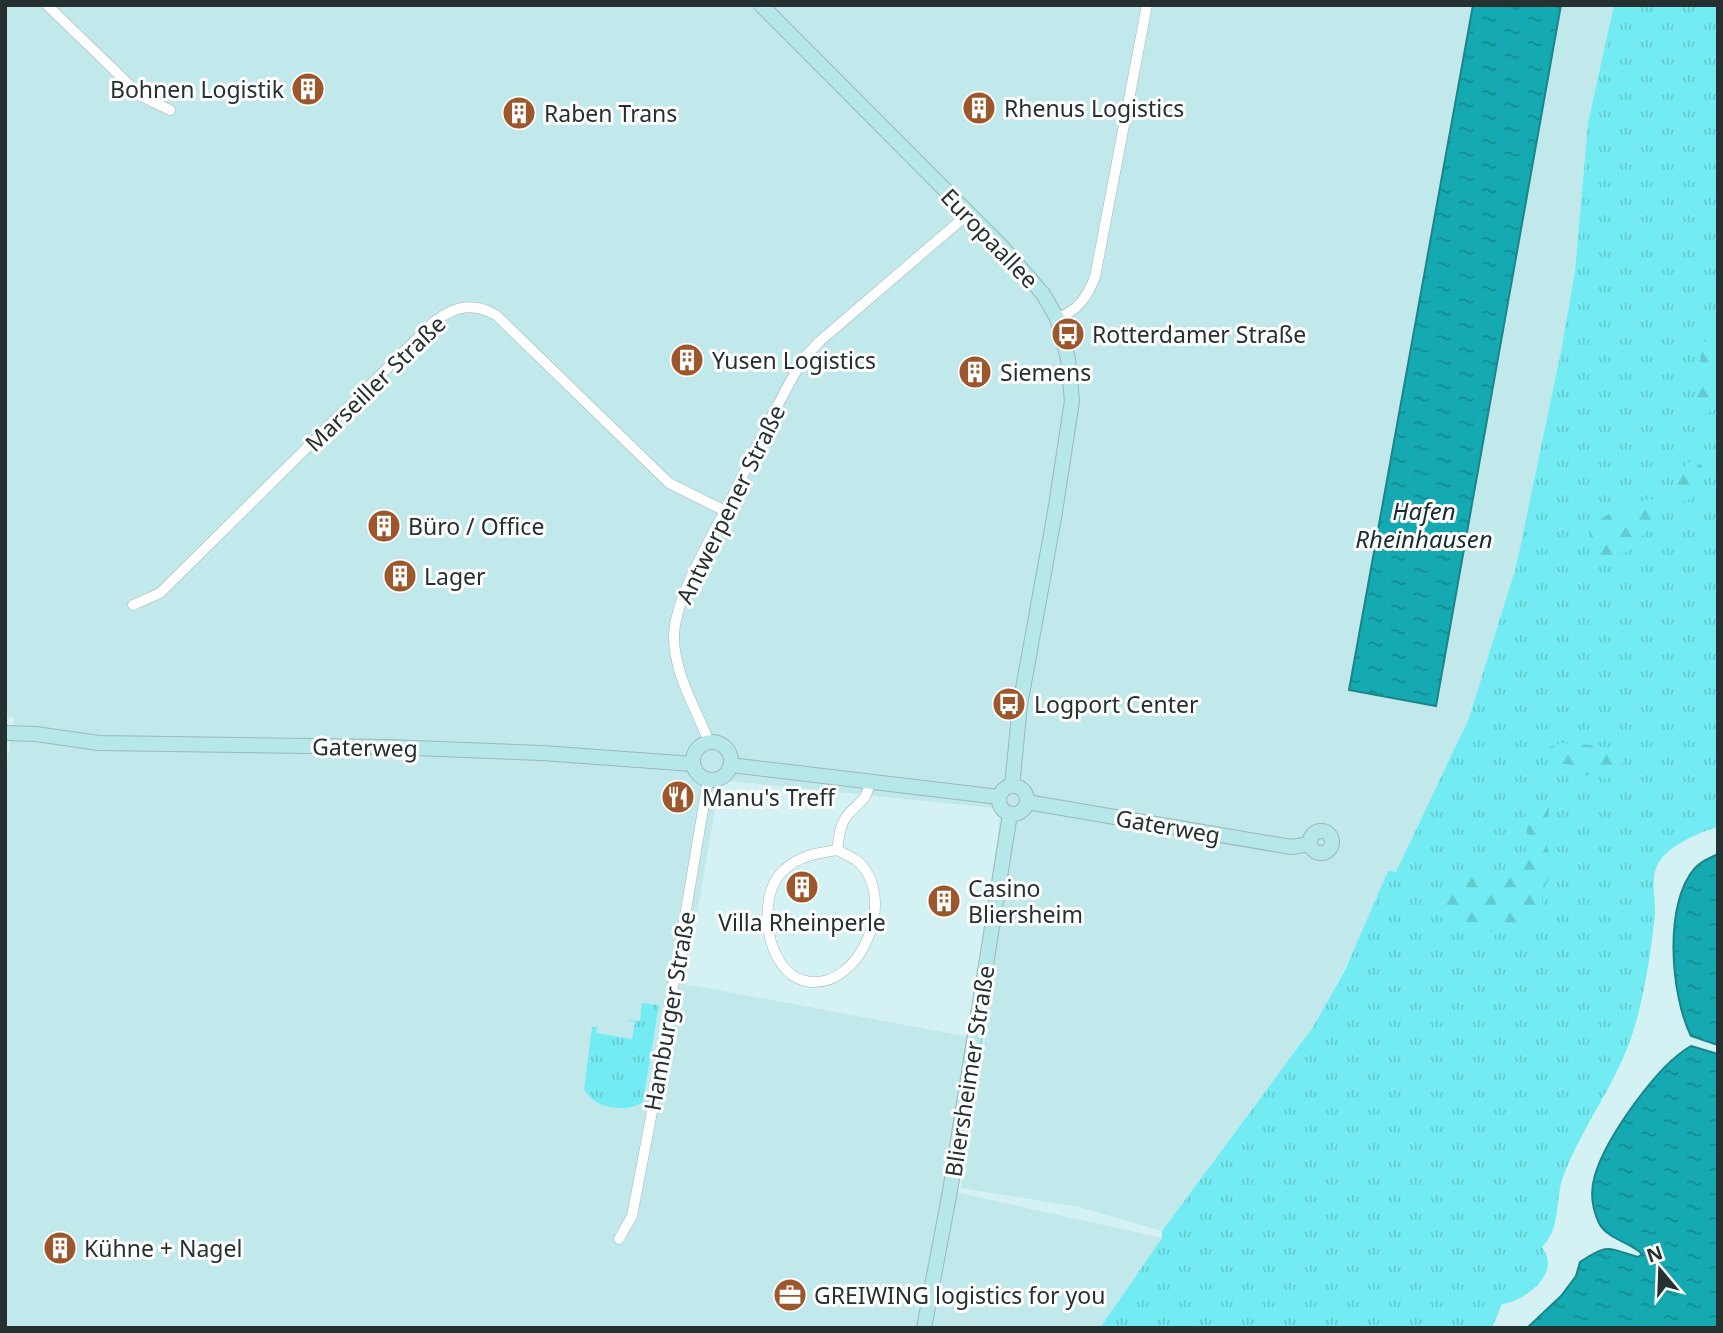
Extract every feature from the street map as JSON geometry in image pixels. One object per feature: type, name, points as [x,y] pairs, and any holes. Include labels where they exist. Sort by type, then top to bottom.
[{"type":"main road","name":"Europaallee","points":[[761,5],[1028,274],[1057,318],[1068,359],[1072,401],[1053,525],[1020,705],[1012,786]]},
{"type":"main road","name":"Gaterweg","points":[[5,724],[36,734]]},
{"type":"main road","name":"Gaterweg","points":[[5,733],[36,734],[99,743],[388,747],[542,753],[693,764]]},
{"type":"main road","points":[[709,742],[724,747],[729,752],[730,765],[722,777],[708,780],[701,777],[693,764],[696,751],[709,742]]},
{"type":"main road","points":[[730,765],[999,797]]},
{"type":"main road","points":[[1012,786],[1024,792],[1027,802],[1022,810],[1010,814],[1000,807],[999,797],[1003,789],[1012,786]]},
{"type":"main road","name":"Gaterweg","points":[[1027,802],[1291,847],[1310,844]]},
{"type":"main road","name":"Bliersheimer Straße","points":[[924,1328],[950,1191],[1010,814]]},
{"type":"street","points":[[47,5],[141,96],[170,110]]},
{"type":"street","points":[[1057,318],[1077,307],[1088,294],[1096,277],[1147,5]]},
{"type":"street","name":"Antwerpener Straße","points":[[709,742],[675,656],[674,626],[692,577],[804,358],[820,341],[968,214]]},
{"type":"street","name":"Marseiller Straße","points":[[132,605],[160,593],[435,321],[446,313],[467,306],[486,309],[496,315],[669,483],[725,511]]},
{"type":"street","name":"Hamburger Straße","points":[[619,1239],[632,1216],[708,780]]},
{"type":"street","points":[[837,850],[846,817],[865,800],[870,781]]},
{"type":"street","points":[[837,850],[856,861],[866,872],[873,888],[875,916],[870,935],[848,968],[834,978],[817,983],[802,980],[789,973],[776,954],[770,936],[767,916],[772,889],[781,872],[796,861],[810,855],[837,850]]},
{"type":"shaded area","points":[[5,5],[1473,5],[1436,705],[1561,5],[1614,5],[1588,123],[1575,271],[1561,351],[1516,567],[1469,718],[1396,873],[1313,1027],[1162,1231],[1079,1207],[961,1188],[988,1021],[973,1018],[1000,818],[993,808],[720,780],[685,984],[970,1037],[950,1191],[1162,1238],[1100,1328],[5,1328],[5,776],[14,718],[5,716]]},
{"type":"green space","points":[[1614,5],[1718,5],[1718,827],[1675,846],[1657,866],[1654,878],[1655,914],[1652,943],[1638,1015],[1619,1067],[1563,1177],[1555,1223],[1542,1247],[1548,1263],[1547,1270],[1532,1290],[1517,1300],[1502,1304],[1492,1328],[1100,1328],[1162,1238],[1162,1231],[1313,1027],[1346,968],[1388,871],[1396,872],[1469,718],[1516,567],[1561,351],[1575,271],[1588,123]]},
{"type":"green space","points":[[1718,327],[1718,408],[1701,416],[1691,414],[1698,393],[1703,348],[1711,333]]},
{"type":"green space","points":[[1690,461],[1703,467],[1698,496],[1684,501],[1675,497],[1676,486]]},
{"type":"green space","points":[[1650,499],[1660,503],[1662,515],[1628,551],[1603,562],[1592,546],[1589,527],[1617,509]]},
{"type":"green space","points":[[1562,743],[1622,751],[1624,756],[1618,775],[1603,779],[1598,773],[1584,776],[1578,774],[1571,765],[1557,763],[1551,759],[1549,747]]},
{"type":"green space","points":[[1549,805],[1547,848],[1554,859],[1553,870],[1542,893],[1540,932],[1515,926],[1501,933],[1474,929],[1465,920],[1440,908],[1437,900],[1446,888],[1456,884],[1464,866],[1471,866],[1480,876],[1505,875],[1516,870],[1526,846],[1525,809]]},
{"type":"green space","points":[[642,1003],[659,1005],[643,1102],[628,1108],[602,1105],[588,1096],[584,1089],[592,1027],[597,1027],[596,1033],[632,1039],[635,1022],[625,1020],[640,1021]]},
{"type":"water","name":"Hafen Rheinhausen","points":[[1473,5],[1561,5],[1436,706],[1349,690]]},
{"type":"water","points":[[1718,854],[1718,1045],[1691,1036],[1684,1019],[1675,975],[1674,926],[1685,884],[1697,866]]},
{"type":"water","points":[[1691,1046],[1718,1054],[1718,1328],[1527,1328],[1561,1296],[1576,1276],[1580,1262],[1608,1249],[1638,1257],[1642,1254],[1607,1233],[1599,1223],[1592,1199],[1593,1181],[1610,1142],[1634,1104],[1663,1069]]},
{"type":"place","name":"Bohnen Logistik","points":[[308,89]]},
{"type":"place","name":"Rhenus Logistics","points":[[979,108]]},
{"type":"place","name":"Raben Trans","points":[[519,113]]},
{"type":"place","name":"Rotterdamer Straße","points":[[1068,334]]},
{"type":"place","name":"Yusen Logistics","points":[[687,360]]},
{"type":"place","name":"Siemens","points":[[975,372]]},
{"type":"place","name":"Büro / Office","points":[[384,526]]},
{"type":"place","name":"Lager","points":[[400,576]]},
{"type":"place","name":"Logport Center","points":[[1009,704]]},
{"type":"place","name":"Manu's Treff","points":[[678,797]]},
{"type":"place","name":"Villa Rheinperle","points":[[802,887]]},
{"type":"place","name":"Casino Bliersheim","points":[[944,901]]},
{"type":"place","name":"Kühne + Nagel","points":[[60,1248]]},
{"type":"place","name":"GREIWING logistics for you","points":[[790,1295]]}]
